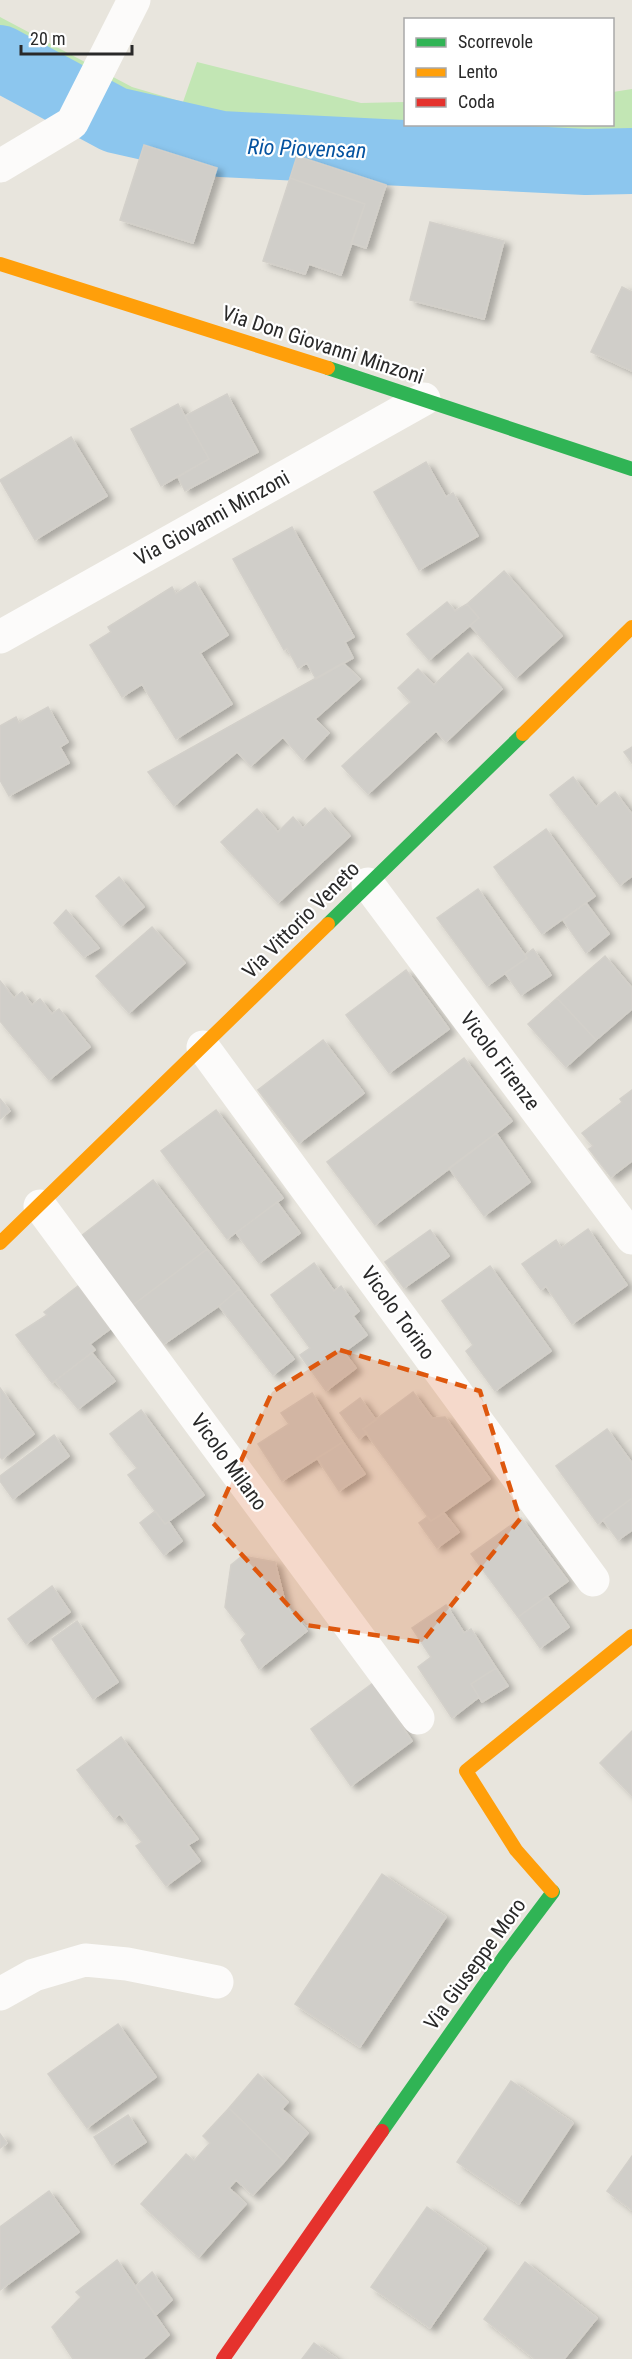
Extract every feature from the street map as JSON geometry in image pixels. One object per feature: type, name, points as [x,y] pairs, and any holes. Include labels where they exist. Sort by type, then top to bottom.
[{"type":"street","points":[[0,166],[72,123],[134,0]]},
{"type":"street","name":"Via Don Giovanni Minzoni","points":[[0,264],[424,399],[632,469]]},
{"type":"street","name":"Via Giovanni Minzoni","points":[[0,637],[424,399]]},
{"type":"street","name":"Via Vittorio Veneto","points":[[0,1243],[632,627]]},
{"type":"street","name":"Vicolo Firenze","points":[[368,884],[632,1238]]},
{"type":"street","name":"Vicolo Torino","points":[[203,1047],[593,1580]]},
{"type":"street","name":"Vicolo Milano","points":[[40,1206],[417,1718]]},
{"type":"street","name":"Via Giuseppe Moro","points":[[223,2359],[504,1957],[553,1892],[516,1850],[466,1771],[632,1636]]},
{"type":"street","points":[[0,1994],[34,1975],[85,1960],[127,1964],[217,1982]]},
{"type":"highlighted area","points":[[340,1350],[480,1391],[520,1519],[422,1642],[306,1625],[213,1523],[272,1392]]},
{"type":"green space","points":[[0,17],[132,87],[183,102],[197,62],[361,103],[404,102],[404,126],[614,126],[614,92],[632,89],[632,189],[235,173],[179,165],[110,146],[0,87]]},
{"type":"building","points":[[144,145],[217,168],[193,243],[120,220]]},
{"type":"building","points":[[297,156],[386,185],[366,248],[351,243],[365,204],[290,178]]},
{"type":"building","points":[[290,178],[365,204],[341,275],[309,264],[305,274],[263,261]]},
{"type":"building","points":[[430,222],[504,241],[484,319],[410,300]]},
{"type":"building","points":[[622,287],[632,292],[632,371],[591,352]]},
{"type":"building","points":[[227,394],[258,452],[185,491],[178,477],[209,459],[185,416]]},
{"type":"building","points":[[178,404],[209,459],[161,486],[131,429]]},
{"type":"building","points":[[71,437],[107,496],[35,540],[0,480]]},
{"type":"building","points":[[426,462],[446,497],[453,493],[478,536],[419,570],[374,492]]},
{"type":"building","points":[[292,527],[354,637],[345,642],[353,658],[316,679],[307,663],[298,668],[287,648],[284,650],[233,559]]},
{"type":"building","points":[[504,571],[562,636],[516,678],[470,625],[479,618],[467,604]]},
{"type":"building","points":[[195,582],[228,635],[200,653],[232,704],[176,739],[142,684],[122,697],[90,645],[111,632],[108,627],[172,587],[176,594]]},
{"type":"building","points":[[447,602],[455,611],[467,604],[479,618],[429,660],[407,634]]},
{"type":"building","points":[[468,653],[502,689],[446,742],[436,731],[368,794],[342,766],[411,702],[398,688],[418,669],[434,685]]},
{"type":"building","points":[[343,663],[360,679],[315,719],[329,733],[303,760],[283,737],[251,766],[237,752],[174,806],[148,772]]},
{"type":"building","points":[[48,707],[68,742],[60,747],[69,763],[9,796],[0,780],[0,726],[16,717],[19,723]]},
{"type":"building","points":[[632,747],[632,763],[624,752]]},
{"type":"building","points":[[573,777],[596,807],[615,792],[632,814],[632,876],[620,885],[550,795]]},
{"type":"building","points":[[325,808],[350,836],[278,903],[221,842],[257,809],[278,832],[293,817],[303,828]]},
{"type":"building","points":[[546,829],[595,896],[542,934],[494,867]]},
{"type":"building","points":[[119,877],[144,907],[121,926],[96,896]]},
{"type":"building","points":[[478,889],[527,958],[487,986],[437,918]]},
{"type":"building","points":[[586,903],[609,934],[586,953],[563,920]]},
{"type":"building","points":[[66,910],[99,948],[84,957],[54,923]]},
{"type":"building","points":[[152,927],[185,963],[129,1013],[96,976]]},
{"type":"building","points":[[533,949],[551,975],[521,995],[505,973],[527,958],[525,955]]},
{"type":"building","points":[[605,956],[632,988],[632,1009],[596,1040],[557,998]]},
{"type":"building","points":[[406,970],[449,1029],[389,1073],[346,1015]]},
{"type":"building","points":[[0,981],[14,998],[22,992],[32,1005],[40,999],[52,1014],[59,1009],[90,1047],[49,1080],[0,1021]]},
{"type":"building","points":[[557,998],[596,1040],[566,1067],[528,1024]]},
{"type":"building","points":[[323,1040],[364,1093],[299,1143],[258,1090]]},
{"type":"building","points":[[464,1058],[512,1121],[375,1225],[327,1162]]},
{"type":"building","points":[[632,1090],[632,1161],[611,1177],[589,1149],[593,1146],[582,1133],[622,1102],[620,1099]]},
{"type":"building","points":[[0,1099],[10,1111],[0,1119]]},
{"type":"building","points":[[216,1110],[283,1198],[227,1239],[161,1151]]},
{"type":"building","points":[[496,1133],[530,1182],[484,1216],[449,1168]]},
{"type":"building","points":[[153,1180],[207,1249],[133,1305],[80,1237]]},
{"type":"building","points":[[277,1202],[300,1233],[259,1263],[236,1233]]},
{"type":"building","points":[[588,1229],[627,1285],[572,1324],[546,1286],[541,1290],[522,1264],[556,1240],[561,1248]]},
{"type":"building","points":[[430,1230],[449,1256],[404,1288],[385,1262]]},
{"type":"building","points":[[207,1249],[239,1289],[219,1306],[164,1344],[133,1305]]},
{"type":"building","points":[[314,1263],[334,1291],[341,1286],[359,1311],[353,1316],[367,1335],[344,1352],[356,1368],[326,1391],[300,1355],[310,1348],[271,1295]]},
{"type":"building","points":[[490,1266],[551,1351],[495,1391],[466,1351],[473,1345],[442,1301]]},
{"type":"building","points":[[78,1286],[110,1329],[90,1344],[95,1350],[52,1383],[16,1335],[47,1315],[44,1312]]},
{"type":"building","points":[[239,1289],[294,1359],[273,1375],[219,1306]]},
{"type":"building","points":[[92,1353],[115,1381],[78,1409],[55,1381]]},
{"type":"building","points":[[0,1388],[34,1434],[2,1459],[0,1457]]},
{"type":"building","points":[[413,1392],[432,1418],[445,1417],[490,1479],[431,1521],[363,1429]]},
{"type":"building","points":[[312,1393],[343,1442],[282,1481],[258,1444],[289,1424],[281,1413]]},
{"type":"building","points":[[360,1398],[376,1420],[363,1429],[367,1433],[359,1439],[340,1413]]},
{"type":"building","points":[[141,1410],[204,1495],[165,1524],[128,1475],[137,1468],[110,1434]]},
{"type":"building","points":[[607,1429],[632,1463],[632,1498],[598,1524],[556,1466]]},
{"type":"building","points":[[54,1435],[69,1456],[13,1499],[0,1481],[0,1476]]},
{"type":"building","points":[[343,1442],[365,1474],[339,1491],[317,1458]]},
{"type":"building","points":[[632,1498],[632,1530],[618,1540],[603,1520]]},
{"type":"building","points":[[155,1511],[165,1524],[169,1522],[182,1541],[164,1555],[140,1523]]},
{"type":"building","points":[[444,1513],[459,1532],[437,1548],[419,1523],[427,1517],[431,1521]]},
{"type":"building","points":[[521,1518],[568,1581],[518,1617],[471,1554]]},
{"type":"building","points":[[242,1556],[275,1562],[286,1606],[307,1631],[259,1669],[241,1640],[246,1634],[225,1607],[231,1565]]},
{"type":"building","points":[[52,1586],[70,1612],[26,1644],[8,1619]]},
{"type":"building","points":[[547,1596],[569,1627],[540,1648],[518,1617]]},
{"type":"building","points":[[446,1605],[464,1633],[471,1629],[496,1668],[471,1684],[479,1697],[452,1718],[418,1667],[431,1657],[412,1628]]},
{"type":"building","points":[[77,1621],[118,1682],[93,1699],[52,1639]]},
{"type":"building","points":[[496,1668],[508,1686],[482,1702],[471,1684]]},
{"type":"building","points":[[373,1683],[412,1741],[351,1786],[311,1729]]},
{"type":"building","points":[[632,1731],[632,1796],[600,1763]]},
{"type":"building","points":[[121,1737],[198,1839],[188,1845],[200,1861],[166,1886],[136,1846],[142,1842],[120,1814],[114,1818],[77,1770]]},
{"type":"building","points":[[382,1874],[446,1917],[360,2047],[295,2004]]},
{"type":"building","points":[[118,2024],[156,2077],[87,2128],[48,2074]]},
{"type":"building","points":[[258,2074],[288,2102],[282,2109],[308,2133],[284,2162],[229,2108]]},
{"type":"building","points":[[511,2081],[573,2123],[519,2204],[457,2162]]},
{"type":"building","points":[[229,2108],[284,2162],[253,2195],[236,2180],[229,2188],[246,2204],[199,2257],[141,2204],[186,2154],[194,2161],[210,2143],[203,2136]]},
{"type":"building","points":[[128,2115],[146,2142],[112,2165],[94,2137]]},
{"type":"building","points":[[0,2134],[7,2143],[0,2148]]},
{"type":"building","points":[[632,2156],[632,2210],[607,2191]]},
{"type":"building","points":[[49,2191],[79,2232],[0,2290],[0,2227]]},
{"type":"building","points":[[427,2207],[486,2248],[430,2328],[371,2287]]},
{"type":"building","points":[[117,2260],[169,2335],[143,2359],[73,2359],[52,2327],[81,2297],[76,2292]]},
{"type":"building","points":[[525,2262],[597,2318],[564,2359],[535,2359],[484,2319]]},
{"type":"building","points":[[152,2272],[172,2300],[156,2315],[135,2287]]},
{"type":"building","points":[[314,2343],[337,2359],[302,2359]]},
{"type":"waterway","name":"Rio Piovensan","points":[[0,58],[115,120],[221,144],[586,162],[632,161]]},
{"type":"traffic: fast","points":[[328,368],[632,469]]},
{"type":"traffic: fast","points":[[328,924],[523,734]]},
{"type":"traffic: fast","points":[[382,2131],[552,1891]]},
{"type":"traffic: slow","points":[[0,264],[328,368]]},
{"type":"traffic: slow","points":[[523,734],[632,627]]},
{"type":"traffic: slow","points":[[0,1243],[328,924]]},
{"type":"traffic: slow","points":[[552,1891],[516,1850],[466,1771],[632,1636]]},
{"type":"traffic: jam","points":[[223,2359],[382,2131]]}]
